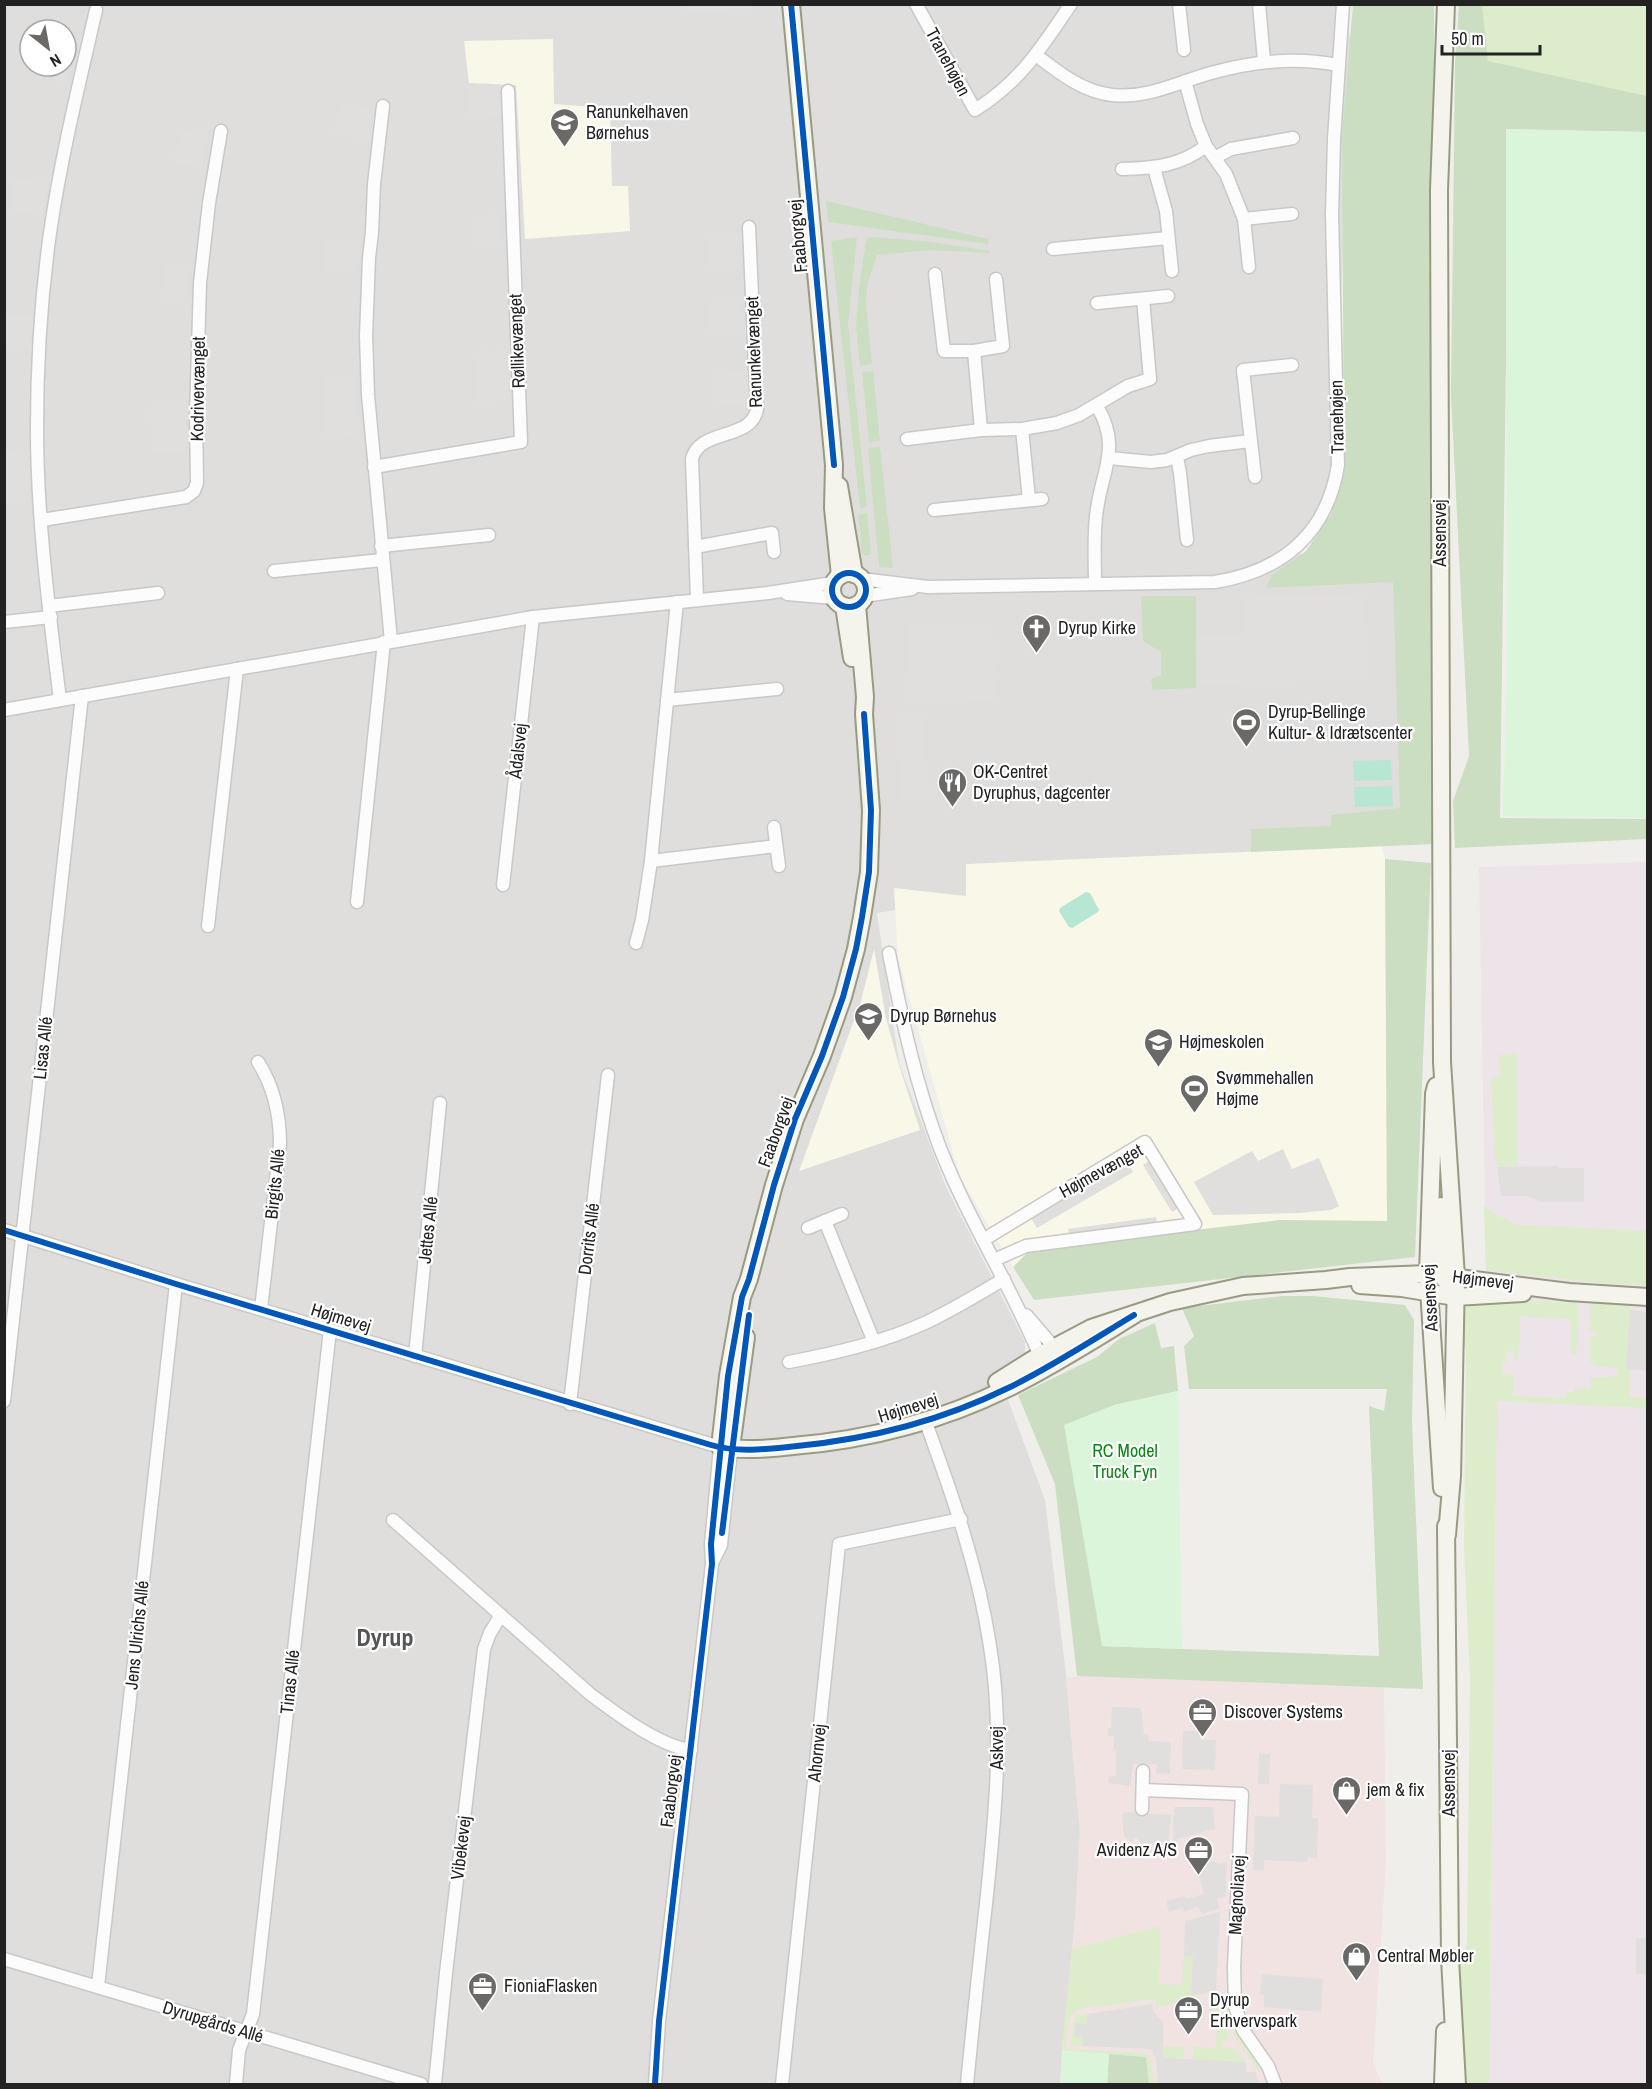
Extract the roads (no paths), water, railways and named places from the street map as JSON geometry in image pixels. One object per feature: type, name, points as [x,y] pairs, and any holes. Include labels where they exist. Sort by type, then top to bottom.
[{"type":"main road","name":"Faaborgvej","points":[[726,1443],[728,1376],[742,1298],[795,1119],[826,1046],[843,998],[856,949],[869,872],[871,810],[864,714],[859,700],[848,589],[832,508],[834,465],[791,4]]},
{"type":"main road","name":"Assensvej","points":[[1446,4],[1439,190],[1441,1295],[1447,1535],[1450,1959],[1457,2085]]},
{"type":"main road","name":"Assensvej","points":[[1440,1069],[1434,1094],[1442,1275]]},
{"type":"main road","name":"Højmevej","points":[[726,1443],[805,1445],[894,1430],[962,1407],[1008,1388],[1091,1328],[1188,1298],[1243,1286],[1350,1276],[1442,1275],[1569,1292],[1647,1297]]},
{"type":"main road","points":[[1441,1295],[1442,1275]]},
{"type":"main road","name":"Højmevej","points":[[1326,1280],[1350,1285],[1402,1288],[1441,1295],[1569,1292]]},
{"type":"main road","name":"Assensvej","points":[[1441,1295],[1452,1476],[1447,1535]]},
{"type":"main road","name":"Assensvej","points":[[1443,2085],[1450,1959]]},
{"type":"street","name":"Tranehøjen","points":[[916,4],[975,110],[998,96],[1019,77],[1071,4]]},
{"type":"street","points":[[1179,4],[1184,50]]},
{"type":"street","points":[[1259,4],[1264,61]]},
{"type":"street","name":"Tranehøjen","points":[[848,589],[1215,582],[1263,569],[1283,558],[1301,542],[1315,525],[1326,506],[1334,486],[1338,465],[1332,215],[1334,139],[1343,4]]},
{"type":"street","points":[[60,700],[42,520],[37,428],[38,381],[50,234],[65,147],[96,10]]},
{"type":"street","points":[[1036,55],[1074,82],[1093,91],[1132,96],[1154,92],[1210,73],[1264,61],[1313,61],[1338,65]]},
{"type":"street","points":[[1185,81],[1197,124],[1206,146],[1216,158],[1233,189],[1244,219],[1249,267]]},
{"type":"street","name":"Røllikevænget","points":[[374,467],[521,442],[508,91]]},
{"type":"street","points":[[357,902],[388,641],[368,395],[366,336],[374,184],[383,106]]},
{"type":"street","name":"Kodrivervænget","points":[[42,520],[172,500],[186,497],[194,491],[198,470],[196,415],[200,283],[221,131]]},
{"type":"street","points":[[1216,158],[1231,149],[1293,138]]},
{"type":"street","points":[[1122,169],[1154,168],[1192,157],[1206,146]]},
{"type":"street","points":[[1154,168],[1166,211],[1172,271]]},
{"type":"street","points":[[1244,219],[1292,214]]},
{"type":"street","name":"Ranunkelvænget","points":[[697,599],[692,459],[694,451],[703,443],[750,424],[756,416],[757,393],[749,227]]},
{"type":"street","points":[[1053,249],[1168,238]]},
{"type":"street","points":[[935,274],[944,351],[974,351],[1003,346],[996,279]]},
{"type":"street","points":[[1097,303],[1168,296]]},
{"type":"street","points":[[907,439],[981,430],[1022,429],[1057,423],[1079,416],[1097,406],[1111,394],[1150,379],[1143,299]]},
{"type":"street","points":[[974,351],[981,430]]},
{"type":"street","points":[[1255,477],[1243,370],[1292,365]]},
{"type":"street","points":[[1095,584],[1096,509],[1109,458],[1106,422],[1097,406]]},
{"type":"street","points":[[1022,429],[1029,500]]},
{"type":"street","points":[[1109,458],[1152,462],[1177,457],[1191,450],[1209,446],[1250,441]]},
{"type":"street","points":[[1177,457],[1187,540]]},
{"type":"street","points":[[934,510],[1042,499]]},
{"type":"street","points":[[694,547],[772,533],[774,552]]},
{"type":"street","points":[[381,546],[489,535]]},
{"type":"street","points":[[274,571],[382,560]]},
{"type":"street","points":[[4,710],[533,617],[697,599],[848,589]]},
{"type":"street","points":[[4,622],[50,611],[158,593]]},
{"type":"street","points":[[636,943],[651,861],[677,602]]},
{"type":"street","name":"Ådalsvej","points":[[503,885],[533,617]]},
{"type":"street","points":[[208,926],[237,669]]},
{"type":"street","points":[[667,700],[777,688]]},
{"type":"street","name":"Lisas Allé","points":[[4,1401],[82,696]]},
{"type":"street","points":[[774,827],[779,866]]},
{"type":"street","points":[[651,861],[776,846]]},
{"type":"street","points":[[889,953],[919,1089],[941,1150],[983,1240],[1018,1305],[1050,1357]]},
{"type":"street","name":"Birgits Allé","points":[[258,1062],[272,1089],[280,1125],[280,1144],[261,1310]]},
{"type":"street","name":"Dorrits Allé","points":[[570,1404],[608,1074]]},
{"type":"street","name":"Jettes Allé","points":[[415,1356],[441,1103]]},
{"type":"street","name":"Højmevænget","points":[[983,1240],[1145,1142],[1195,1224],[1026,1246],[994,1260]]},
{"type":"street","points":[[808,1228],[842,1214]]},
{"type":"street","points":[[825,1221],[874,1342]]},
{"type":"street","name":"Højmevej","points":[[4,1230],[570,1404],[669,1432],[726,1443]]},
{"type":"street","points":[[789,1362],[837,1353],[925,1323],[1004,1279]]},
{"type":"street","name":"Jens Ulrichs Allé","points":[[98,1986],[176,1284]]},
{"type":"street","name":"Tinas Allé","points":[[236,2085],[238,2050],[253,2014],[330,1330]]},
{"type":"street","name":"Askvej","points":[[925,1420],[961,1519],[980,1588],[991,1648],[996,1699],[998,1746],[993,1838],[967,2085]]},
{"type":"street","name":"Faaborgvej","points":[[647,2085],[658,2021],[692,1750],[712,1564],[711,1544],[726,1443]]},
{"type":"street","name":"Ahornvej","points":[[782,2085],[839,1544],[961,1519]]},
{"type":"street","points":[[393,1520],[590,1694],[620,1716],[666,1743],[679,1749],[692,1750]]},
{"type":"street","name":"Vibekevej","points":[[435,2085],[484,1649],[501,1615]]},
{"type":"street","points":[[1142,1809],[1143,1771]]},
{"type":"street","name":"Magnoliavej","points":[[1143,1790],[1242,1794],[1234,2006],[1243,2030],[1268,2066],[1275,2085]]},
{"type":"street","name":"Dyrupgårds Allé","points":[[4,1959],[421,2085]]},
{"type":"street","name":"Faaborgvej","points":[[655,2085],[658,2021]]},
{"type":"place","name":"Ranunkelhaven Børnehus","points":[[565,148]]},
{"type":"place","name":"Dyrup Kirke","points":[[1037,654]]},
{"type":"place","name":"Dyrup-Bellinge Kultur- & Idrætscenter","points":[[1247,748]]},
{"type":"place","name":"OK-Centret Dyruphus, dagcenter","points":[[952,808]]},
{"type":"place","name":"Dyrup Børnehus","points":[[869,1042]]},
{"type":"place","name":"Højmeskolen","points":[[1158,1068]]},
{"type":"place","name":"Svømmehallen Højme","points":[[1195,1114]]},
{"type":"place","name":"Discover Systems","points":[[1203,1738]]},
{"type":"place","name":"jem & fix","points":[[1346,1816]]},
{"type":"place","name":"Avidenz A/S","points":[[1198,1876]]},
{"type":"place","name":"Central Møbler","points":[[1356,1982]]},
{"type":"place","name":"FioniaFlasken","points":[[483,2012]]},
{"type":"place","name":"Dyrup Erhvervspark","points":[[1189,2036]]},
{"type":"district","name":"Dyrup","points":[[385,1638]]},
{"type":"park label","name":"RC Model Truck Fyn","points":[[1125,1461]]}]
